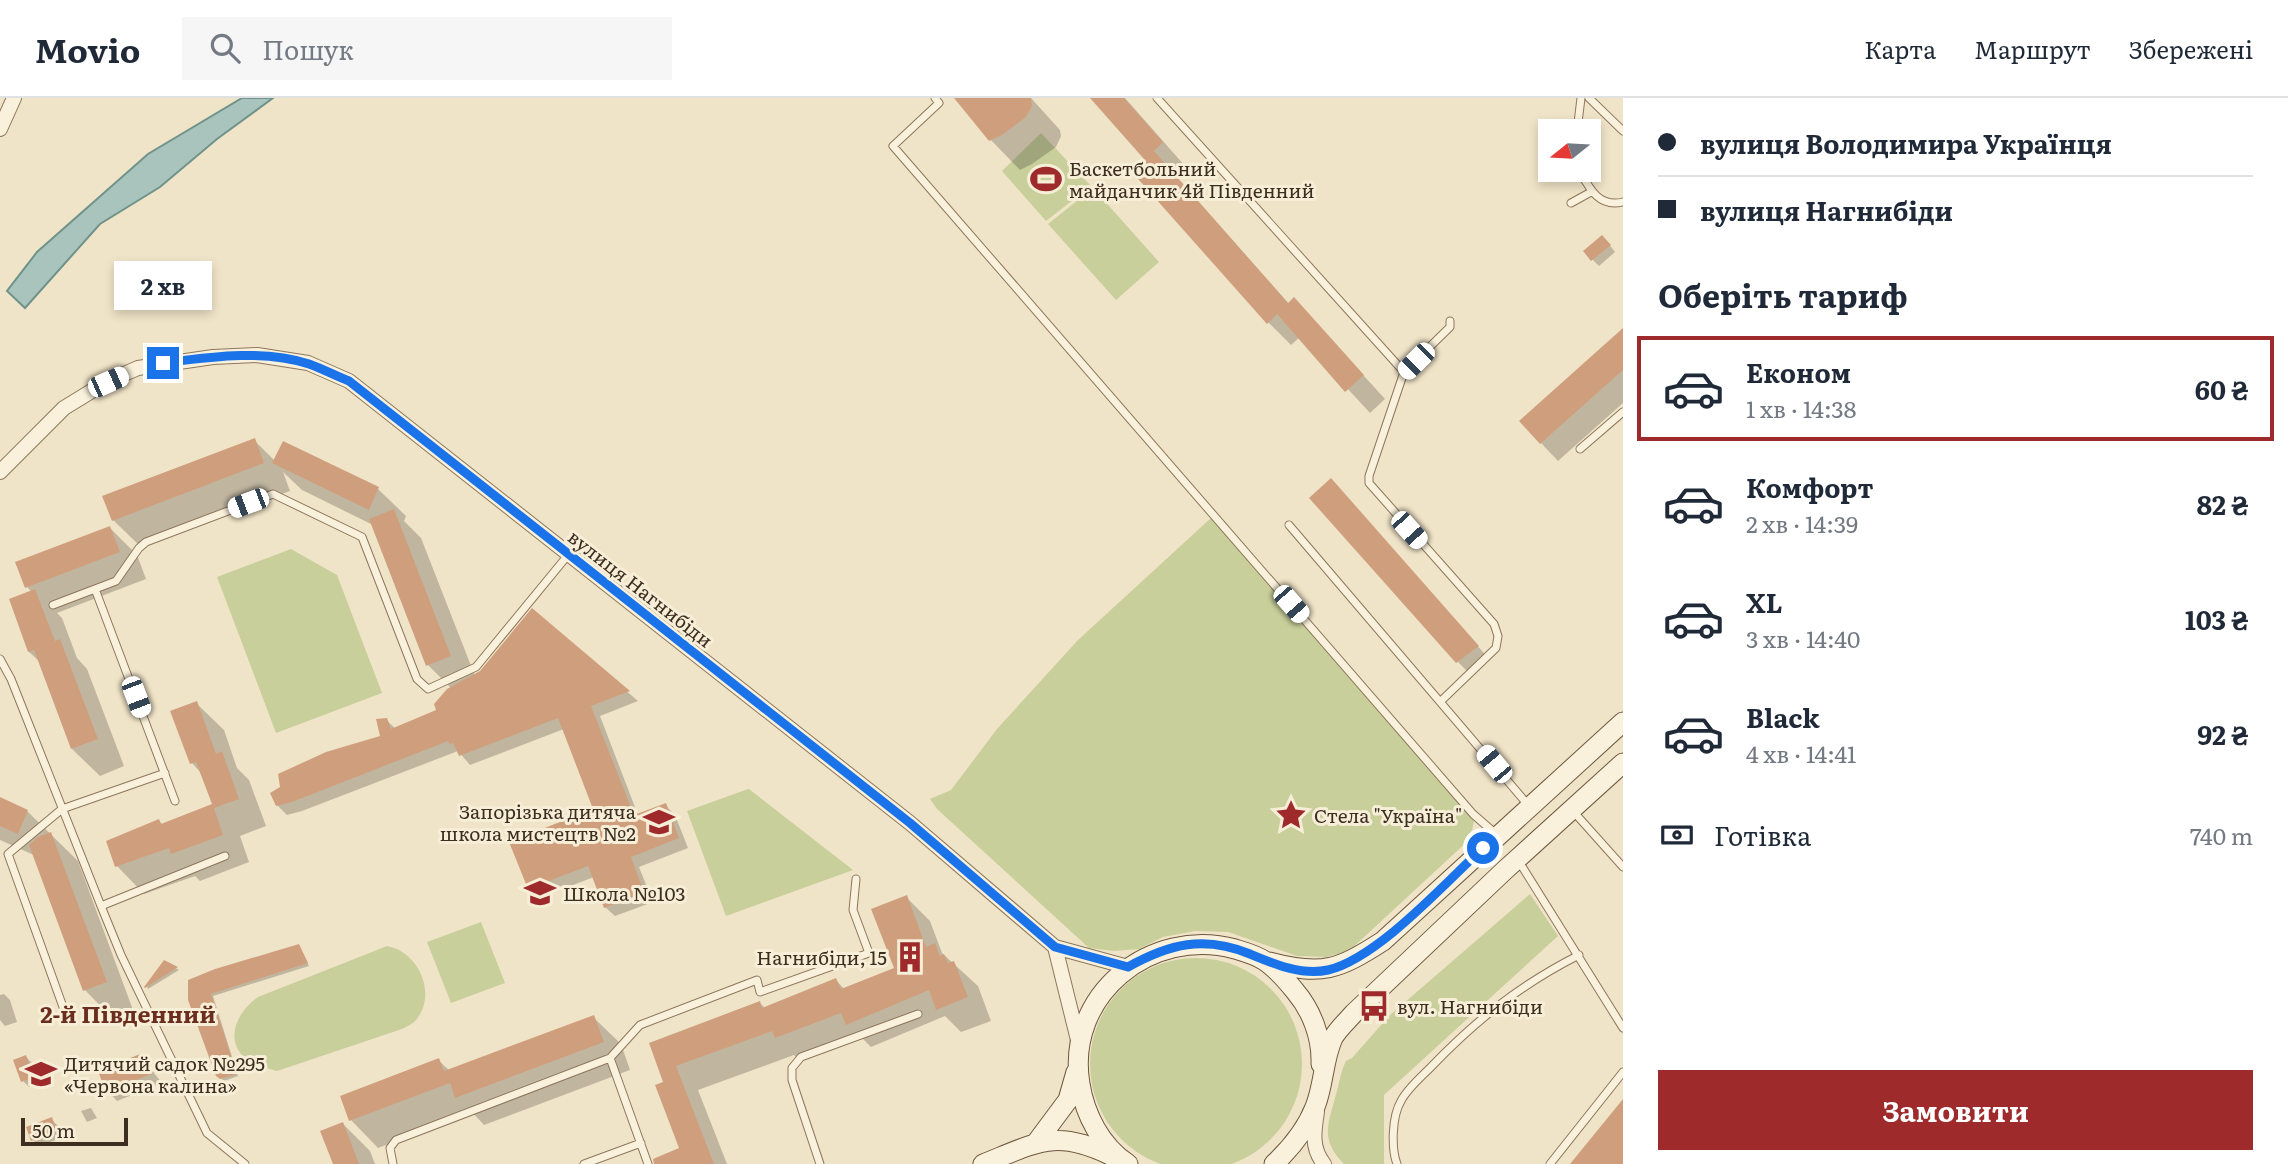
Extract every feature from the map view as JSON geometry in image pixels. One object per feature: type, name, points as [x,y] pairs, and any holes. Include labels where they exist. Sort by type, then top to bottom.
[{"type":"street","points":[[0,129],[14,98]]},
{"type":"street","name":"вулиця Нагнибіди","points":[[0,471],[64,408],[138,368],[213,357],[257,355],[308,363],[349,381],[910,823],[1055,947],[1128,967]]},
{"type":"street","points":[[1037,1143],[1068,1100],[1075,1080],[1088,1016],[1105,989],[1128,967],[1155,952],[1186,944],[1218,945],[1297,970],[1327,970],[1354,960],[1383,941],[1623,722]]},
{"type":"street","points":[[1324,1164],[1313,1139],[1327,1055],[1334,1035],[1517,858],[1623,763]]},
{"type":"street","points":[[1055,947],[1080,1047],[1078,1073],[1083,1100],[1093,1124],[1108,1146],[1126,1163]]},
{"type":"street","points":[[1265,961],[1301,998],[1316,1027],[1322,1049],[1321,1090],[1306,1127],[1292,1147],[1274,1164]]},
{"type":"street","points":[[982,1164],[1037,1143],[1057,1139],[1085,1144],[1126,1163]]},
{"type":"lane","points":[[935,98],[939,103],[893,146],[1474,814],[1497,835]]},
{"type":"lane","points":[[1157,98],[1404,372]]},
{"type":"lane","points":[[1578,119],[1581,98]]},
{"type":"lane","points":[[1589,98],[1623,131]]},
{"type":"lane","points":[[1586,182],[1591,192],[1611,204],[1623,202]]},
{"type":"lane","points":[[1571,204],[1591,192]]},
{"type":"lane","points":[[1441,701],[1496,648],[1498,636],[1494,624],[1369,483],[1369,476],[1404,372],[1450,327],[1450,321]]},
{"type":"lane","points":[[1580,449],[1623,412]]},
{"type":"lane","points":[[53,605],[116,581],[146,542],[274,494],[362,537],[417,679],[428,689],[476,667],[568,555]]},
{"type":"lane","points":[[1289,524],[1530,807]]},
{"type":"lane","points":[[96,589],[174,801]]},
{"type":"lane","points":[[0,659],[11,679],[121,955],[207,1133],[246,1164]]},
{"type":"lane","points":[[67,1018],[4,853],[62,809],[165,773]]},
{"type":"lane","points":[[1572,810],[1623,867]]},
{"type":"lane","points":[[101,906],[225,856]]},
{"type":"lane","points":[[1517,858],[1623,1028]]},
{"type":"lane","points":[[393,1164],[390,1148],[396,1140],[610,1058],[640,1025],[757,980],[760,992],[869,953],[853,910],[856,879]]},
{"type":"lane","points":[[1396,1164],[1393,1155],[1395,1119],[1400,1101],[1412,1087],[1460,1038],[1512,993],[1546,971],[1579,955]]},
{"type":"lane","points":[[820,1164],[792,1080],[792,1068],[801,1057],[918,1014]]},
{"type":"lane","points":[[610,1058],[648,1164]]},
{"type":"lane","points":[[1550,1164],[1623,1072]]},
{"type":"lane","points":[[584,1164],[641,1143]]},
{"type":"green space","name":"Баскетбольний майданчик 4й Південний","points":[[1041,133],[1091,186],[1046,221],[1002,171]]},
{"type":"green space","points":[[1093,188],[1159,262],[1116,300],[1048,224]]},
{"type":"green space","points":[[1211,518],[1408,739],[1474,821],[1470,839],[1349,951],[1326,957],[1297,956],[1228,932],[1195,931],[1163,937],[1139,949],[1114,951],[1089,948],[937,809],[930,799],[951,790],[997,729],[1078,640]]},
{"type":"green space","points":[[291,549],[337,575],[382,693],[276,733],[217,577]]},
{"type":"green space","points":[[749,789],[853,870],[726,916],[687,811]]},
{"type":"green space","points":[[1530,894],[1558,936],[1384,1095],[1384,1164],[1344,1164],[1332,1148],[1328,1125],[1346,1061],[1352,1058],[1389,1016]]},
{"type":"green space","points":[[481,922],[505,983],[451,1003],[427,942]]},
{"type":"green space","points":[[387,946],[408,956],[416,965],[425,986],[422,1010],[411,1024],[277,1071],[252,1063],[238,1050],[234,1033],[236,1025],[245,1009],[258,997]]},
{"type":"green space","points":[[1175,960],[1217,960],[1237,966],[1255,976],[1271,989],[1284,1005],[1294,1023],[1300,1043],[1300,1085],[1294,1105],[1284,1123],[1271,1139],[1255,1152],[1227,1165],[1165,1165],[1137,1152],[1121,1139],[1108,1123],[1098,1105],[1092,1085],[1092,1043],[1098,1023],[1108,1005],[1121,989],[1137,976],[1155,966]]},
{"type":"water","points":[[242,98],[273,98],[217,139],[160,187],[100,224],[25,308],[7,291],[37,252],[148,154]]},
{"type":"building","points":[[954,98],[1031,98],[1032,106],[1026,117],[989,141]]},
{"type":"building","points":[[1090,98],[1124,98],[1163,142],[1154,151],[1288,303],[1294,297],[1364,375],[1345,392],[1277,314],[1267,324],[1131,171],[1144,159]]},
{"type":"building","points":[[1602,235],[1611,245],[1591,261],[1583,251]]},
{"type":"building","points":[[1623,328],[1623,370],[1540,444],[1519,421]]},
{"type":"building","points":[[255,438],[264,463],[112,521],[102,496]]},
{"type":"building","points":[[283,441],[379,487],[369,510],[272,463]]},
{"type":"building","points":[[1331,478],[1479,646],[1456,663],[1309,498]]},
{"type":"building","points":[[394,509],[451,656],[426,666],[369,519]]},
{"type":"building","points":[[110,526],[120,552],[25,588],[15,562]]},
{"type":"building","points":[[35,589],[55,641],[60,639],[98,739],[71,749],[34,650],[28,652],[9,599]]},
{"type":"building","points":[[532,608],[630,691],[591,706],[634,815],[666,803],[679,838],[631,857],[644,892],[604,908],[588,866],[528,889],[509,842],[593,809],[558,718],[459,756],[453,743],[449,744],[448,741],[276,806],[270,793],[280,787],[278,774],[326,752],[380,736],[376,719],[387,718],[391,729],[436,710],[434,704],[447,689],[480,671]]},
{"type":"building","points":[[197,701],[216,754],[222,751],[239,799],[214,808],[223,835],[171,854],[169,848],[115,867],[106,841],[159,819],[161,824],[212,804],[196,762],[190,764],[170,711]]},
{"type":"building","points":[[0,797],[28,810],[18,834],[0,826]]},
{"type":"building","points":[[51,832],[107,982],[83,991],[29,845],[38,837]]},
{"type":"building","points":[[907,895],[926,947],[935,943],[940,956],[944,954],[948,963],[954,961],[968,997],[936,1010],[929,990],[846,1025],[841,1013],[775,1038],[772,1031],[676,1066],[714,1164],[654,1164],[653,1159],[679,1148],[655,1085],[663,1082],[649,1043],[760,1001],[762,1008],[836,978],[841,989],[894,968],[871,909]]},
{"type":"building","points":[[299,944],[308,963],[211,994],[237,1074],[220,1079],[216,1076],[188,1000],[188,980],[215,969]]},
{"type":"building","points":[[164,960],[178,967],[145,988],[144,987]]},
{"type":"building","points":[[594,1015],[604,1042],[455,1098],[450,1083],[349,1121],[340,1096],[439,1058],[444,1071]]},
{"type":"building","points":[[140,1054],[154,1073],[106,1092],[98,1071]]},
{"type":"building","points":[[26,1055],[34,1077],[21,1082],[13,1060]]},
{"type":"building","points":[[1623,1099],[1623,1164],[1570,1164]]},
{"type":"building","points":[[52,1117],[57,1132],[31,1141],[26,1127]]},
{"type":"building","points":[[343,1122],[359,1164],[333,1164],[320,1131]]},
{"type":"place","name":"Баскетбольний майданчик 4й Південний","points":[[1046,179]]},
{"type":"place","name":"Стела \"Україна\"","points":[[1291,815]]},
{"type":"place","name":"Запорізька дитяча школа мистецтв №2","points":[[659,822]]},
{"type":"place","name":"Школа №103","points":[[540,893]]},
{"type":"place","name":"Нагнибіди, 15","points":[[910,957]]},
{"type":"place","name":"вул. Нагнибіди","points":[[1374,1006]]},
{"type":"place","name":"Дитячий садок №295 «Червона калина»","points":[[41,1074]]},
{"type":"district","name":"2-й Південний","points":[[128,1013]]},
{"type":"route","points":[[163,363],[257,355],[308,363],[349,381],[910,823],[1055,947],[1128,967],[1155,952],[1186,944],[1218,945],[1297,970],[1327,970],[1354,960],[1383,941],[1483,848]]}]
